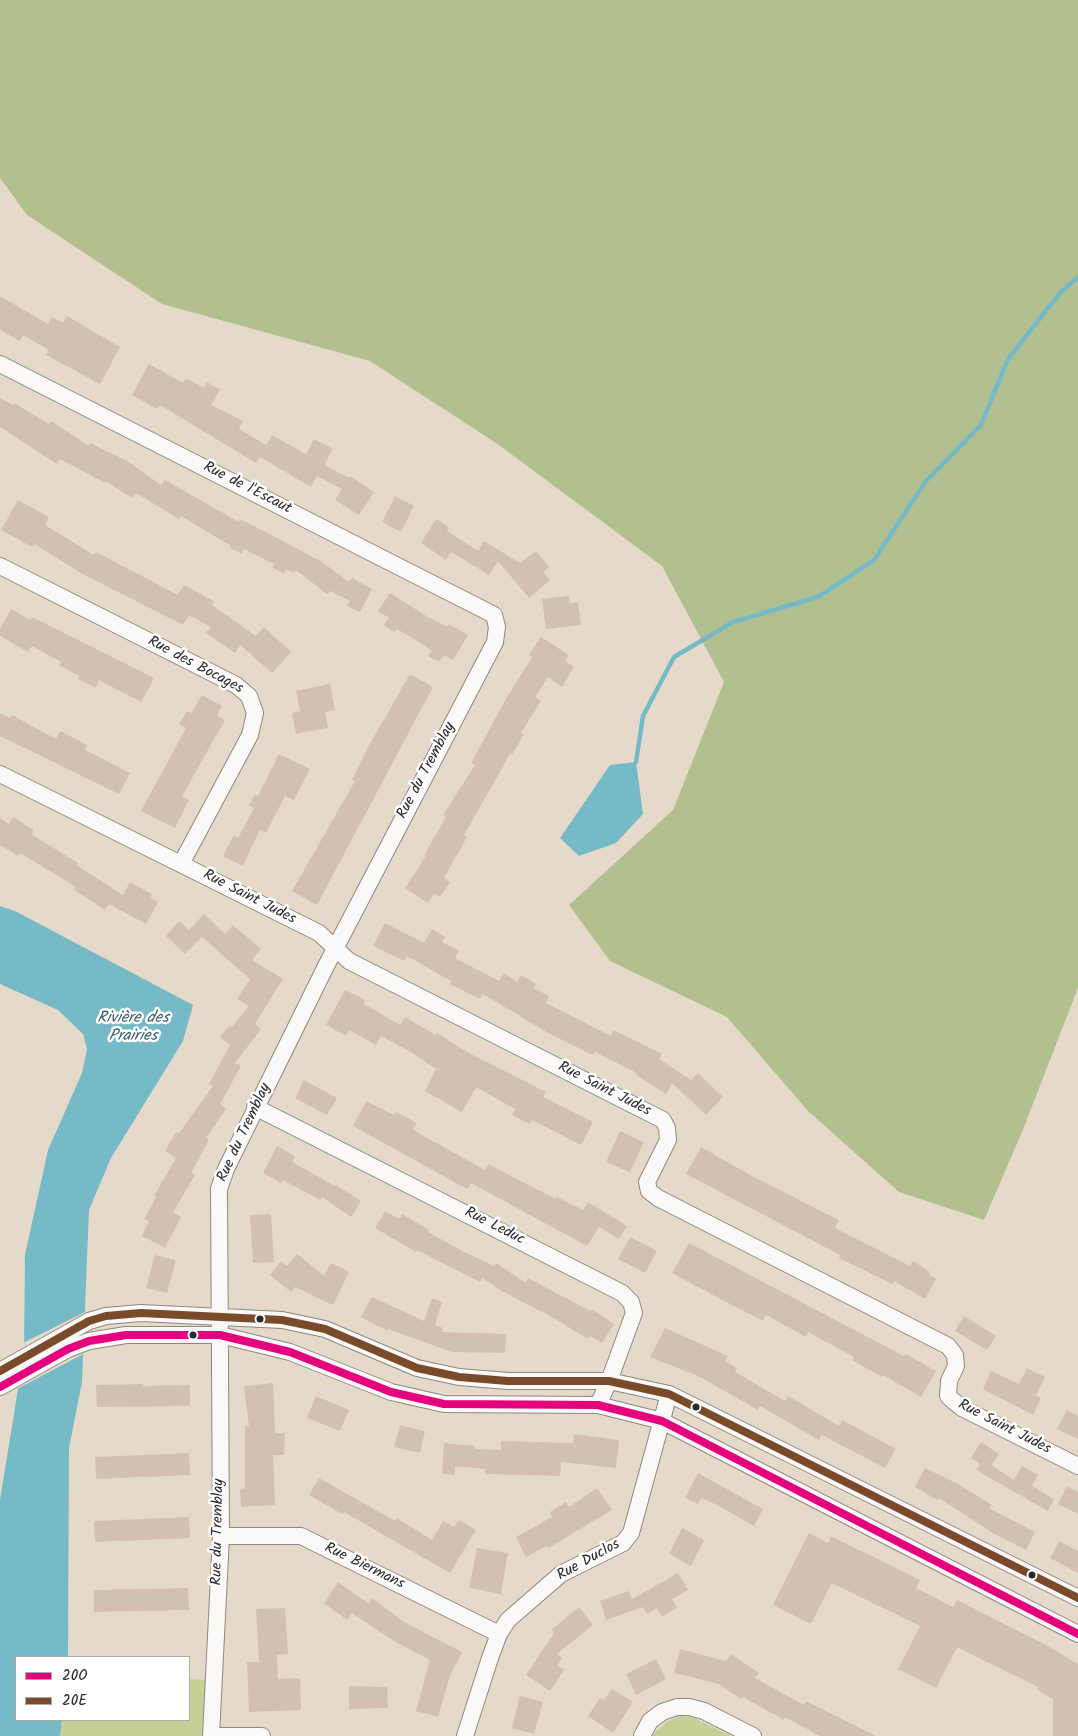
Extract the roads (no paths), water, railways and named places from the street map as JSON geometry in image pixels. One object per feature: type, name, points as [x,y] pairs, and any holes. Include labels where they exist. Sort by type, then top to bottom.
[{"type":"street","name":"Rue de l'Escaut","points":[[0,364],[494,615]]},
{"type":"street","name":"Rue des Bocages","points":[[0,566],[236,684],[249,696],[255,713],[250,735],[181,864]]},
{"type":"street","name":"Rue du Tremblay","points":[[211,1736],[220,1536],[219,1189],[226,1169],[255,1107],[335,948],[495,642],[497,627],[494,615]]},
{"type":"street","name":"Rue Saint Judes","points":[[0,774],[319,933],[349,961],[664,1120],[668,1128],[668,1140],[648,1182],[649,1191],[658,1198],[948,1346],[955,1355],[956,1366],[949,1381],[948,1396],[951,1400],[962,1408],[1078,1466]]},
{"type":"street","name":"Rue Leduc","points":[[255,1107],[622,1293],[631,1302],[634,1313],[598,1405]]},
{"type":"street","points":[[4,1377],[89,1320],[106,1316],[141,1313],[282,1320],[325,1329],[417,1368],[459,1377],[508,1381],[609,1381],[669,1394],[1078,1598]]},
{"type":"street","points":[[4,1377],[89,1340],[126,1335],[220,1335],[290,1352],[391,1392],[444,1404],[598,1405],[662,1421],[1078,1634]]},
{"type":"street","name":"Rue Duclos","points":[[465,1736],[475,1698],[500,1634],[508,1620],[561,1574],[622,1543],[631,1533],[669,1394]]},
{"type":"street","name":"Rue Biermans","points":[[220,1536],[301,1536],[500,1634]]},
{"type":"street","points":[[642,1736],[650,1721],[662,1712],[689,1707],[704,1710],[753,1736]]},
{"type":"street","points":[[211,1736],[262,1736]]},
{"type":"water","points":[[636,762],[643,814],[616,843],[579,856],[560,838],[610,765]]},
{"type":"water","name":"Rivière des Prairies","points":[[0,906],[15,911],[193,1005],[183,1041],[111,1158],[89,1210],[82,1382],[69,1448],[68,1656],[15,1656],[15,1721],[62,1721],[60,1736],[0,1736],[0,1500],[24,1352],[25,1255],[48,1150],[82,1073],[87,1049],[83,1034],[58,1010],[0,984]]},
{"type":"waterway","points":[[636,762],[643,716],[674,657],[733,622],[818,597],[874,560],[926,481],[981,425],[1008,359],[1061,292],[1078,277]]}]
